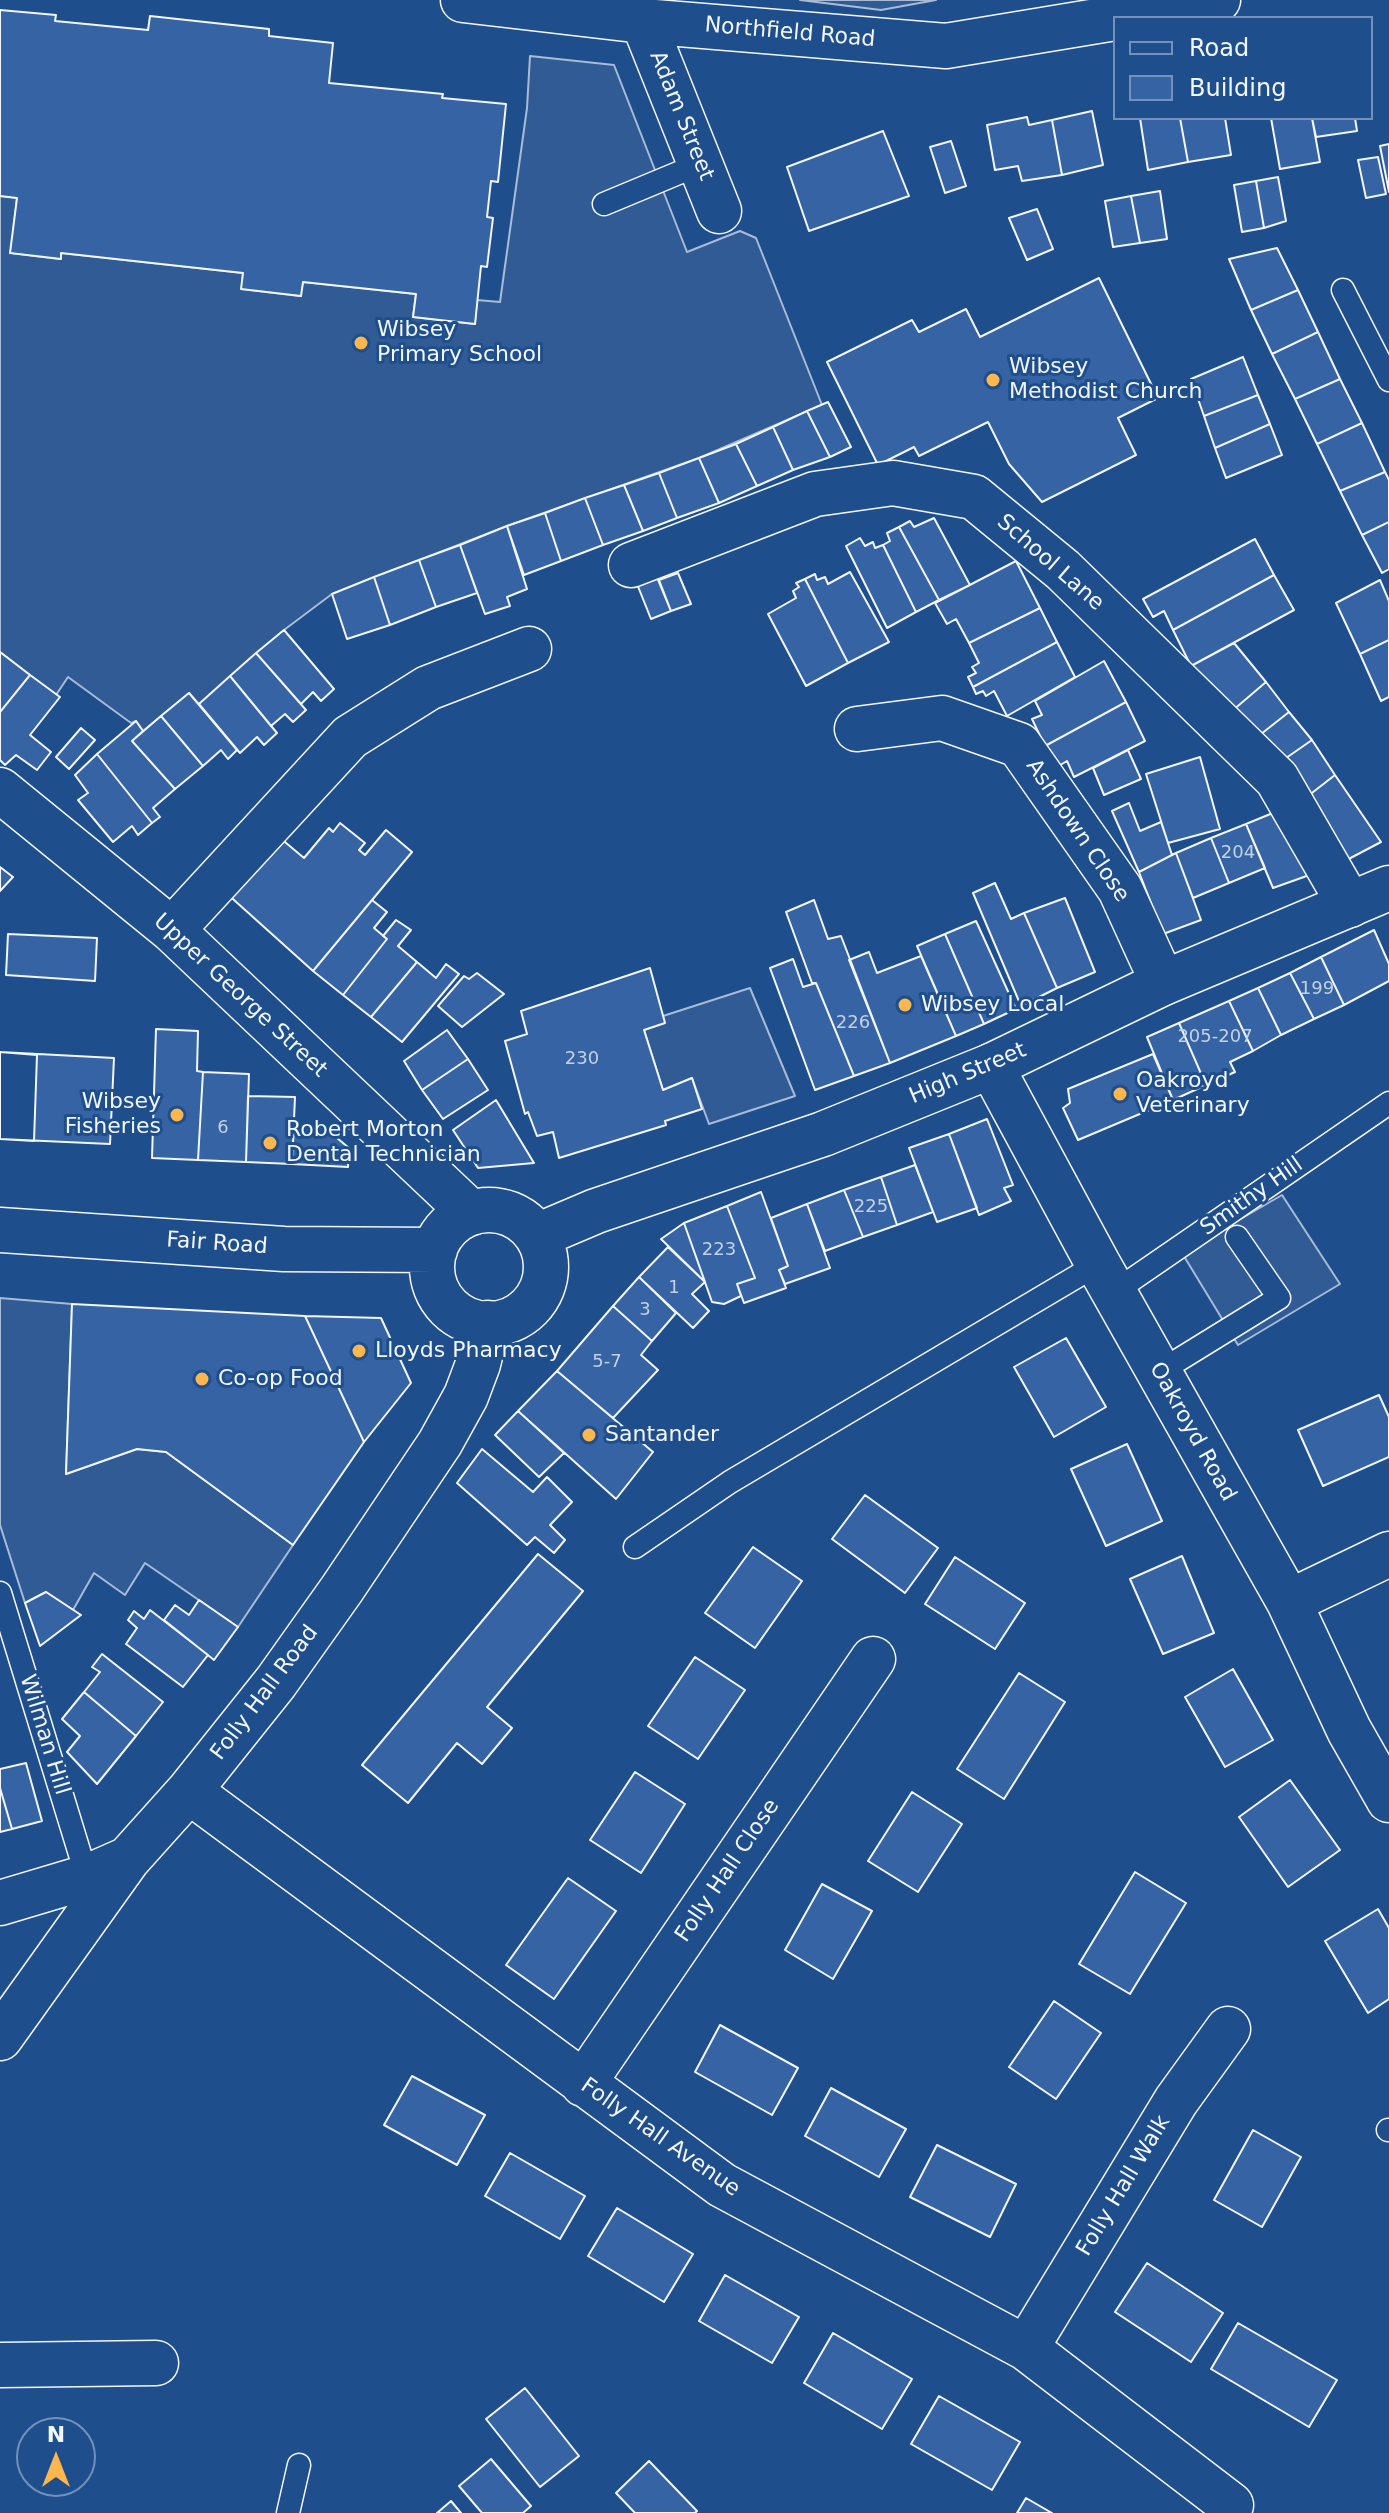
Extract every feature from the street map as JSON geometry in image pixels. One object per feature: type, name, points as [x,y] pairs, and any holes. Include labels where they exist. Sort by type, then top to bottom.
[{"type":"street","name":"Northfield Road","points":[[463,0],[643,21],[946,46],[1113,18]]},
{"type":"street","name":"Northfield Road","points":[[1127,16],[1218,0]]},
{"type":"street","name":"Adam Street","points":[[643,21],[719,211]]},
{"type":"street","name":"School Lane","points":[[631,565],[815,494],[893,483],[974,497],[1063,570],[1277,779],[1350,905]]},
{"type":"street","points":[[172,930],[350,737],[428,688],[529,649]]},
{"type":"street","name":"Ashdown Close","points":[[857,729],[942,718],[1019,745],[1120,889],[1163,983]]},
{"type":"street","name":"Upper George Street","points":[[0,790],[172,930],[471,1213]]},
{"type":"street","name":"High Street","points":[[537,1236],[596,1211],[823,1134],[991,1066],[1163,983],[1389,888]]},
{"type":"street","name":"Oakroyd Road","points":[[991,1066],[1106,1278],[1289,1602],[1349,1730],[1389,1800]]},
{"type":"street","points":[[489,1210],[507,1213],[525,1222],[537,1236],[545,1255],[546,1274],[540,1292],[529,1308],[514,1318],[488,1323],[460,1316],[446,1304],[436,1289],[432,1270],[441,1236],[454,1221],[471,1213],[489,1210]]},
{"type":"street","name":"Fair Road","points":[[0,1230],[284,1249],[435,1250]]},
{"type":"street","name":"Folly Hall Road","points":[[0,2038],[128,1859],[189,1791],[276,1682],[440,1443],[466,1396],[488,1323]]},
{"type":"street","points":[[1289,1602],[1389,1554]]},
{"type":"street","name":"Folly Hall Close","points":[[583,2084],[873,1659]]},
{"type":"street","name":"Folly Hall Avenue","points":[[189,1791],[722,2185],[1026,2348],[1231,2505]]},
{"type":"street","points":[[0,1903],[87,1877],[128,1859]]},
{"type":"street","name":"Folly Hall Walk","points":[[1026,2348],[1176,2101],[1228,2029]]},
{"type":"street","points":[[0,2365],[156,2363]]},
{"type":"lane","points":[[604,204],[700,164]]},
{"type":"lane","points":[[1343,290],[1389,380]]},
{"type":"lane","name":"Smithy Hill","points":[[635,1547],[730,1482],[1106,1278],[1389,1103]]},
{"type":"lane","points":[[1159,1372],[1279,1298],[1237,1237]]},
{"type":"lane","name":"Wilman Hill","points":[[0,1593],[87,1877]]},
{"type":"lane","points":[[288,2513],[299,2465]]},
{"type":"shaded area","points":[[800,0],[936,0],[881,10]]},
{"type":"shaded area","name":"Wibsey Primary School","points":[[530,56],[614,65],[687,252],[740,231],[756,238],[822,405],[699,458],[507,526],[332,594],[284,630],[199,704],[189,693],[143,731],[136,721],[131,723],[68,677],[56,695],[0,652],[0,196],[17,198],[11,253],[60,259],[61,253],[243,273],[242,289],[300,296],[303,282],[416,294],[413,317],[475,324],[477,300],[500,302],[527,108]]},
{"type":"shaded area","points":[[750,988],[795,1096],[709,1124],[692,1078],[663,1090],[644,1030],[664,1023],[663,1016]]},
{"type":"shaded area","points":[[1282,1195],[1340,1284],[1238,1345],[1182,1253]]},
{"type":"shaded area","points":[[0,1298],[72,1304],[66,1474],[137,1449],[166,1452],[293,1545],[238,1627],[145,1563],[125,1595],[94,1573],[73,1610],[46,1592],[25,1603],[0,1525]]},
{"type":"building","points":[[0,10],[56,15],[55,21],[148,30],[150,16],[269,29],[269,36],[333,43],[329,83],[443,94],[442,98],[506,104],[498,182],[491,181],[487,217],[493,218],[487,267],[481,266],[475,324],[413,317],[416,294],[303,282],[301,296],[241,289],[243,273],[61,253],[61,259],[10,253],[17,198],[0,196]]},
{"type":"building","points":[[1092,111],[1103,165],[1062,175],[1052,120]]},
{"type":"building","points":[[1027,117],[1029,125],[1052,120],[1062,175],[1022,181],[1018,166],[995,170],[987,125]]},
{"type":"building","points":[[1140,120],[1180,120],[1188,162],[1148,170]]},
{"type":"building","points":[[1180,120],[1225,120],[1231,155],[1188,162]]},
{"type":"building","points":[[1271,120],[1312,120],[1320,162],[1280,169]]},
{"type":"building","points":[[1312,120],[1355,120],[1357,131],[1316,137]]},
{"type":"building","points":[[883,131],[909,196],[809,231],[787,167]]},
{"type":"building","points":[[951,141],[966,186],[945,193],[930,147]]},
{"type":"building","points":[[1389,144],[1389,192],[1380,146]]},
{"type":"building","points":[[1378,157],[1386,194],[1366,198],[1358,160]]},
{"type":"building","points":[[1278,177],[1286,221],[1264,228],[1256,181]]},
{"type":"building","points":[[1256,181],[1264,228],[1242,232],[1234,185]]},
{"type":"building","points":[[1160,191],[1167,239],[1140,243],[1131,196]]},
{"type":"building","points":[[1131,196],[1140,243],[1113,247],[1105,201]]},
{"type":"building","points":[[1037,209],[1053,249],[1027,260],[1009,218]]},
{"type":"building","points":[[1277,248],[1298,290],[1251,310],[1229,259]]},
{"type":"building","name":"Wibsey Methodist Church","points":[[1099,278],[1158,398],[1118,418],[1136,455],[1042,502],[1009,464],[988,422],[919,456],[914,447],[878,465],[827,362],[912,320],[919,332],[966,309],[980,337]]},
{"type":"building","points":[[1298,290],[1318,332],[1272,354],[1251,310]]},
{"type":"building","points":[[1318,332],[1340,379],[1295,399],[1272,354]]},
{"type":"building","points":[[1243,357],[1258,395],[1204,416],[1191,379]]},
{"type":"building","points":[[1340,379],[1362,423],[1317,444],[1295,399]]},
{"type":"building","points":[[1258,395],[1270,424],[1215,448],[1204,416]]},
{"type":"building","points":[[828,402],[851,447],[830,457],[807,411]]},
{"type":"building","points":[[807,411],[830,457],[793,470],[773,427]]},
{"type":"building","points":[[1362,423],[1385,472],[1340,491],[1317,444]]},
{"type":"building","points":[[1270,424],[1282,455],[1226,478],[1215,448]]},
{"type":"building","points":[[773,427],[793,470],[757,486],[736,444]]},
{"type":"building","points":[[736,444],[757,486],[719,503],[699,458]]},
{"type":"building","points":[[699,458],[719,503],[677,518],[659,473]]},
{"type":"building","points":[[1385,472],[1389,480],[1389,522],[1362,535],[1340,491]]},
{"type":"building","points":[[659,473],[677,518],[643,531],[624,485]]},
{"type":"building","points":[[624,485],[643,531],[603,545],[585,498]]},
{"type":"building","points":[[585,498],[603,545],[561,561],[545,513]]},
{"type":"building","points":[[545,513],[561,561],[524,575],[507,526]]},
{"type":"building","points":[[934,518],[970,585],[939,600],[899,527],[910,521],[914,527]]},
{"type":"building","points":[[1389,522],[1389,569],[1382,573],[1362,535]]},
{"type":"building","points":[[507,526],[527,589],[507,597],[510,606],[485,614],[460,545]]},
{"type":"building","points":[[899,527],[939,600],[916,612],[883,545],[890,541],[887,533]]},
{"type":"building","points":[[860,538],[865,546],[873,542],[875,548],[883,545],[916,612],[887,628],[846,546]]},
{"type":"building","points":[[1255,539],[1274,575],[1173,630],[1164,611],[1153,617],[1143,599]]},
{"type":"building","points":[[460,545],[477,593],[436,607],[419,560]]},
{"type":"building","points":[[419,560],[436,607],[390,625],[374,577]]},
{"type":"building","points":[[1016,561],[1040,608],[969,643],[956,619],[947,624],[935,603]]},
{"type":"building","points":[[654,570],[671,611],[651,619],[635,579]]},
{"type":"building","points":[[850,572],[889,642],[848,663],[805,579],[815,574],[817,580],[825,577],[828,584]]},
{"type":"building","points":[[678,573],[691,604],[671,611],[659,580]]},
{"type":"building","points":[[1274,575],[1294,610],[1191,666],[1173,630]]},
{"type":"building","points":[[374,577],[390,625],[347,639],[332,594]]},
{"type":"building","points":[[805,579],[848,663],[806,686],[768,614],[796,598],[793,591],[799,587],[796,583]]},
{"type":"building","points":[[1380,580],[1389,601],[1389,640],[1360,654],[1336,603]]},
{"type":"building","points":[[1040,608],[1057,642],[973,687],[968,677],[976,673],[972,667],[979,663],[969,643]]},
{"type":"building","points":[[284,630],[334,689],[321,701],[313,692],[301,704],[256,653]]},
{"type":"building","points":[[1389,640],[1389,697],[1381,701],[1360,654]]},
{"type":"building","points":[[1057,642],[1075,677],[1007,716],[994,691],[986,696],[983,691],[976,694],[973,687]]},
{"type":"building","points":[[1234,643],[1266,682],[1232,711],[1191,666]]},
{"type":"building","points":[[0,652],[30,675],[0,712]]},
{"type":"building","points":[[256,653],[306,710],[293,722],[285,714],[271,726],[230,676]]},
{"type":"building","points":[[1104,661],[1126,702],[1045,746],[1032,719],[1042,715],[1035,701]]},
{"type":"building","points":[[30,675],[60,697],[30,735],[51,752],[37,770],[16,755],[5,765],[0,760],[0,712]]},
{"type":"building","points":[[230,676],[277,733],[264,745],[257,737],[240,753],[199,704]]},
{"type":"building","points":[[1266,682],[1289,712],[1256,738],[1232,711]]},
{"type":"building","points":[[189,693],[237,750],[228,759],[221,750],[203,766],[161,716]]},
{"type":"building","points":[[1126,702],[1145,741],[1074,777],[1067,761],[1057,767],[1045,746]]},
{"type":"building","points":[[1289,712],[1312,740],[1276,765],[1256,738]]},
{"type":"building","points":[[161,716],[203,766],[175,789],[132,741]]},
{"type":"building","points":[[136,721],[143,731],[132,741],[175,789],[153,808],[160,817],[152,823],[97,754]]},
{"type":"building","points":[[81,728],[95,740],[69,769],[56,757]]},
{"type":"building","points":[[1312,740],[1335,775],[1299,803],[1276,765]]},
{"type":"building","points":[[1128,750],[1141,779],[1104,795],[1093,768]]},
{"type":"building","points":[[97,754],[152,823],[138,835],[132,826],[113,842],[78,800],[88,793],[75,775]]},
{"type":"building","points":[[1200,757],[1220,829],[1168,843],[1146,774]]},
{"type":"building","points":[[1335,775],[1381,842],[1341,863],[1299,803]]},
{"type":"building","points":[[1129,803],[1140,831],[1161,822],[1172,855],[1139,872],[1112,811]]},
{"type":"building","points":[[1285,808],[1315,873],[1273,888],[1246,824]]},
{"type":"building","points":[[340,823],[365,843],[359,850],[365,855],[386,830],[412,852],[313,971],[224,891],[273,832],[304,858],[329,828],[333,832]]},
{"type":"building","points":[[1246,824],[1265,868],[1229,883],[1211,838]]},
{"type":"building","points":[[1211,838],[1229,883],[1193,898],[1176,853]]},
{"type":"building","points":[[1176,853],[1201,920],[1163,934],[1139,872]]},
{"type":"building","points":[[0,867],[13,877],[0,891]]},
{"type":"building","points":[[995,883],[1011,919],[1024,913],[1057,988],[1021,1006],[973,893]]},
{"type":"building","points":[[1065,898],[1095,972],[1057,988],[1024,913]]},
{"type":"building","points":[[372,900],[387,912],[374,928],[387,939],[343,995],[313,971]]},
{"type":"building","points":[[814,900],[828,939],[841,936],[890,1063],[854,1076],[816,983],[812,983],[786,912]]},
{"type":"building","points":[[396,920],[411,930],[398,946],[417,962],[371,1017],[343,995],[387,939],[383,936]]},
{"type":"building","points":[[976,921],[1016,1009],[984,1024],[945,934]]},
{"type":"building","points":[[1374,930],[1389,964],[1389,981],[1344,1005],[1321,957]]},
{"type":"building","points":[[8,934],[97,938],[95,981],[6,975]]},
{"type":"building","points":[[945,934],[984,1024],[956,1036],[917,946]]},
{"type":"building","name":"Wibsey Local","points":[[869,952],[877,973],[921,956],[956,1036],[890,1063],[849,960]]},
{"type":"building","points":[[1321,957],[1344,1005],[1314,1019],[1290,973]]},
{"type":"building","points":[[793,959],[803,987],[816,983],[854,1076],[815,1090],[770,968]]},
{"type":"building","points":[[417,962],[436,978],[446,964],[459,974],[402,1042],[371,1017]]},
{"type":"building","points":[[650,968],[665,1023],[644,1030],[663,1090],[692,1078],[702,1109],[665,1121],[666,1125],[559,1158],[553,1132],[537,1136],[528,1112],[525,1114],[505,1041],[527,1034],[521,1011]]},
{"type":"building","points":[[477,973],[504,994],[462,1027],[438,1006],[464,976],[469,979]]},
{"type":"building","points":[[1290,973],[1314,1019],[1281,1035],[1258,988]]},
{"type":"building","points":[[1258,988],[1281,1035],[1253,1051],[1229,1001]]},
{"type":"building","points":[[1229,1001],[1253,1051],[1230,1062],[1235,1072],[1206,1085],[1179,1023]]},
{"type":"building","points":[[1179,1023],[1206,1085],[1173,1100],[1147,1037]]},
{"type":"building","name":"Wibsey Fisheries","points":[[156,1029],[198,1031],[197,1071],[203,1072],[198,1160],[152,1158]]},
{"type":"building","points":[[447,1030],[468,1059],[422,1090],[404,1061]]},
{"type":"building","points":[[0,1052],[114,1058],[110,1144],[0,1139]]},
{"type":"building","points":[[0,1052],[37,1055],[34,1141],[0,1139]]},
{"type":"building","name":"Oakroyd Veterinary","points":[[1153,1054],[1173,1100],[1078,1140],[1063,1108],[1070,1103],[1068,1089]]},
{"type":"building","points":[[468,1059],[488,1090],[443,1119],[422,1090]]},
{"type":"building","points":[[203,1072],[249,1074],[246,1162],[198,1160]]},
{"type":"building","name":"Robert Morton Dental Technician","points":[[248,1096],[295,1097],[292,1164],[246,1162]]},
{"type":"building","points":[[496,1100],[534,1163],[478,1168],[453,1130]]},
{"type":"building","points":[[987,1119],[1013,1185],[1004,1188],[1011,1201],[979,1215],[949,1134]]},
{"type":"building","points":[[294,1125],[325,1128],[349,1148],[348,1167],[292,1164]]},
{"type":"building","points":[[949,1134],[977,1208],[937,1222],[909,1148]]},
{"type":"building","points":[[915,1165],[933,1212],[897,1225],[881,1177]]},
{"type":"building","points":[[881,1177],[897,1225],[863,1237],[844,1190]]},
{"type":"building","points":[[844,1190],[863,1237],[825,1251],[807,1204]]},
{"type":"building","points":[[761,1192],[788,1266],[779,1270],[786,1288],[744,1303],[737,1284],[755,1278],[727,1206]]},
{"type":"building","points":[[807,1204],[830,1268],[785,1284],[779,1270],[788,1266],[771,1218]]},
{"type":"building","points":[[727,1206],[755,1278],[737,1284],[741,1296],[724,1304],[712,1302],[684,1223]]},
{"type":"building","points":[[684,1223],[705,1282],[661,1239]]},
{"type":"building","points":[[668,1247],[705,1282],[692,1294],[709,1311],[693,1328],[639,1277]]},
{"type":"building","points":[[639,1277],[676,1313],[652,1341],[613,1306]]},
{"type":"building","name":"Co-op Food","points":[[72,1304],[305,1316],[364,1442],[293,1545],[166,1452],[137,1449],[66,1474]]},
{"type":"building","points":[[613,1306],[652,1341],[641,1355],[658,1370],[613,1418],[557,1371]]},
{"type":"building","name":"Lloyds Pharmacy","points":[[305,1316],[381,1318],[411,1383],[364,1442]]},
{"type":"building","points":[[1066,1338],[1106,1407],[1054,1437],[1014,1367]]},
{"type":"building","name":"Santander","points":[[557,1371],[653,1452],[616,1499],[518,1411]]},
{"type":"building","points":[[1379,1395],[1389,1417],[1389,1457],[1323,1486],[1298,1430]]},
{"type":"building","points":[[518,1411],[564,1453],[539,1477],[495,1435]]},
{"type":"building","points":[[1127,1444],[1162,1521],[1106,1546],[1071,1469]]},
{"type":"building","points":[[482,1449],[533,1492],[547,1477],[572,1502],[550,1525],[565,1540],[554,1553],[535,1537],[527,1545],[457,1483]]},
{"type":"building","points":[[865,1495],[938,1548],[905,1593],[832,1539]]},
{"type":"building","points":[[753,1547],[802,1581],[755,1648],[705,1613]]},
{"type":"building","points":[[538,1554],[583,1591],[487,1707],[512,1728],[482,1764],[457,1743],[408,1803],[362,1765]]},
{"type":"building","points":[[1182,1556],[1214,1633],[1163,1654],[1130,1579]]},
{"type":"building","points":[[955,1557],[1025,1603],[995,1649],[925,1604]]},
{"type":"building","points":[[46,1592],[81,1615],[40,1646],[25,1603]]},
{"type":"building","points":[[199,1600],[238,1627],[214,1660],[164,1620],[175,1605],[189,1615]]},
{"type":"building","points":[[150,1610],[208,1655],[183,1687],[126,1644],[137,1628],[128,1620],[134,1611],[144,1619]]},
{"type":"building","points":[[102,1654],[163,1702],[136,1736],[84,1692],[100,1672],[92,1667]]},
{"type":"building","points":[[695,1657],[745,1690],[698,1759],[648,1726]]},
{"type":"building","points":[[1233,1669],[1273,1740],[1225,1767],[1185,1697]]},
{"type":"building","points":[[1019,1673],[1065,1702],[1004,1799],[957,1769]]},
{"type":"building","points":[[84,1692],[136,1736],[97,1784],[67,1752],[80,1736],[62,1719]]},
{"type":"building","points":[[26,1763],[42,1821],[12,1829],[0,1788],[0,1769]]},
{"type":"building","points":[[635,1772],[685,1804],[641,1873],[590,1840]]},
{"type":"building","points":[[1290,1780],[1340,1850],[1288,1887],[1239,1817]]},
{"type":"building","points":[[0,1788],[12,1829],[0,1832]]},
{"type":"building","points":[[912,1792],[962,1824],[918,1892],[868,1861]]},
{"type":"building","points":[[1135,1872],[1186,1903],[1130,1994],[1079,1964]]},
{"type":"building","points":[[568,1878],[616,1911],[554,1999],[506,1965]]},
{"type":"building","points":[[822,1884],[872,1911],[833,1979],[785,1950]]},
{"type":"building","points":[[1378,1909],[1389,1928],[1389,1999],[1368,2013],[1325,1941]]},
{"type":"building","points":[[1054,2001],[1101,2033],[1056,2099],[1009,2067]]},
{"type":"building","points":[[720,2025],[798,2068],[772,2115],[695,2072]]},
{"type":"building","points":[[412,2076],[485,2115],[457,2165],[384,2125]]},
{"type":"building","points":[[831,2088],[906,2129],[879,2177],[805,2136]]},
{"type":"building","points":[[1253,2130],[1301,2157],[1262,2227],[1214,2200]]},
{"type":"building","points":[[937,2145],[1016,2184],[990,2237],[910,2197]]},
{"type":"building","points":[[510,2153],[585,2196],[560,2239],[485,2196]]},
{"type":"building","points":[[617,2208],[693,2254],[664,2302],[588,2256]]},
{"type":"building","points":[[1147,2263],[1223,2313],[1191,2362],[1115,2312]]},
{"type":"building","points":[[725,2275],[799,2317],[772,2363],[699,2321]]},
{"type":"building","points":[[1238,2323],[1337,2380],[1309,2427],[1211,2369]]},
{"type":"building","points":[[833,2333],[912,2379],[882,2429],[804,2383]]},
{"type":"building","points":[[525,2388],[579,2456],[540,2487],[486,2419]]},
{"type":"building","points":[[939,2396],[1020,2442],[992,2490],[911,2444]]},
{"type":"building","points":[[491,2459],[531,2506],[523,2513],[482,2513],[459,2486]]},
{"type":"building","points":[[649,2461],[697,2511],[695,2513],[635,2513],[616,2493]]},
{"type":"building","points":[[1026,2498],[1052,2513],[1017,2513]]},
{"type":"building","points":[[451,2501],[461,2513],[437,2513]]},
{"type":"place","name":"Wibsey Primary School","points":[[361,343]]},
{"type":"place","name":"Wibsey Methodist Church","points":[[993,380]]},
{"type":"place","name":"Wibsey Local","points":[[905,1005]]},
{"type":"place","name":"Oakroyd Veterinary","points":[[1120,1094]]},
{"type":"place","name":"Wibsey Fisheries","points":[[177,1115]]},
{"type":"place","name":"Robert Morton Dental Technician","points":[[270,1143]]},
{"type":"place","name":"Lloyds Pharmacy","points":[[359,1351]]},
{"type":"place","name":"Co-op Food","points":[[202,1379]]},
{"type":"place","name":"Santander","points":[[589,1435]]}]
